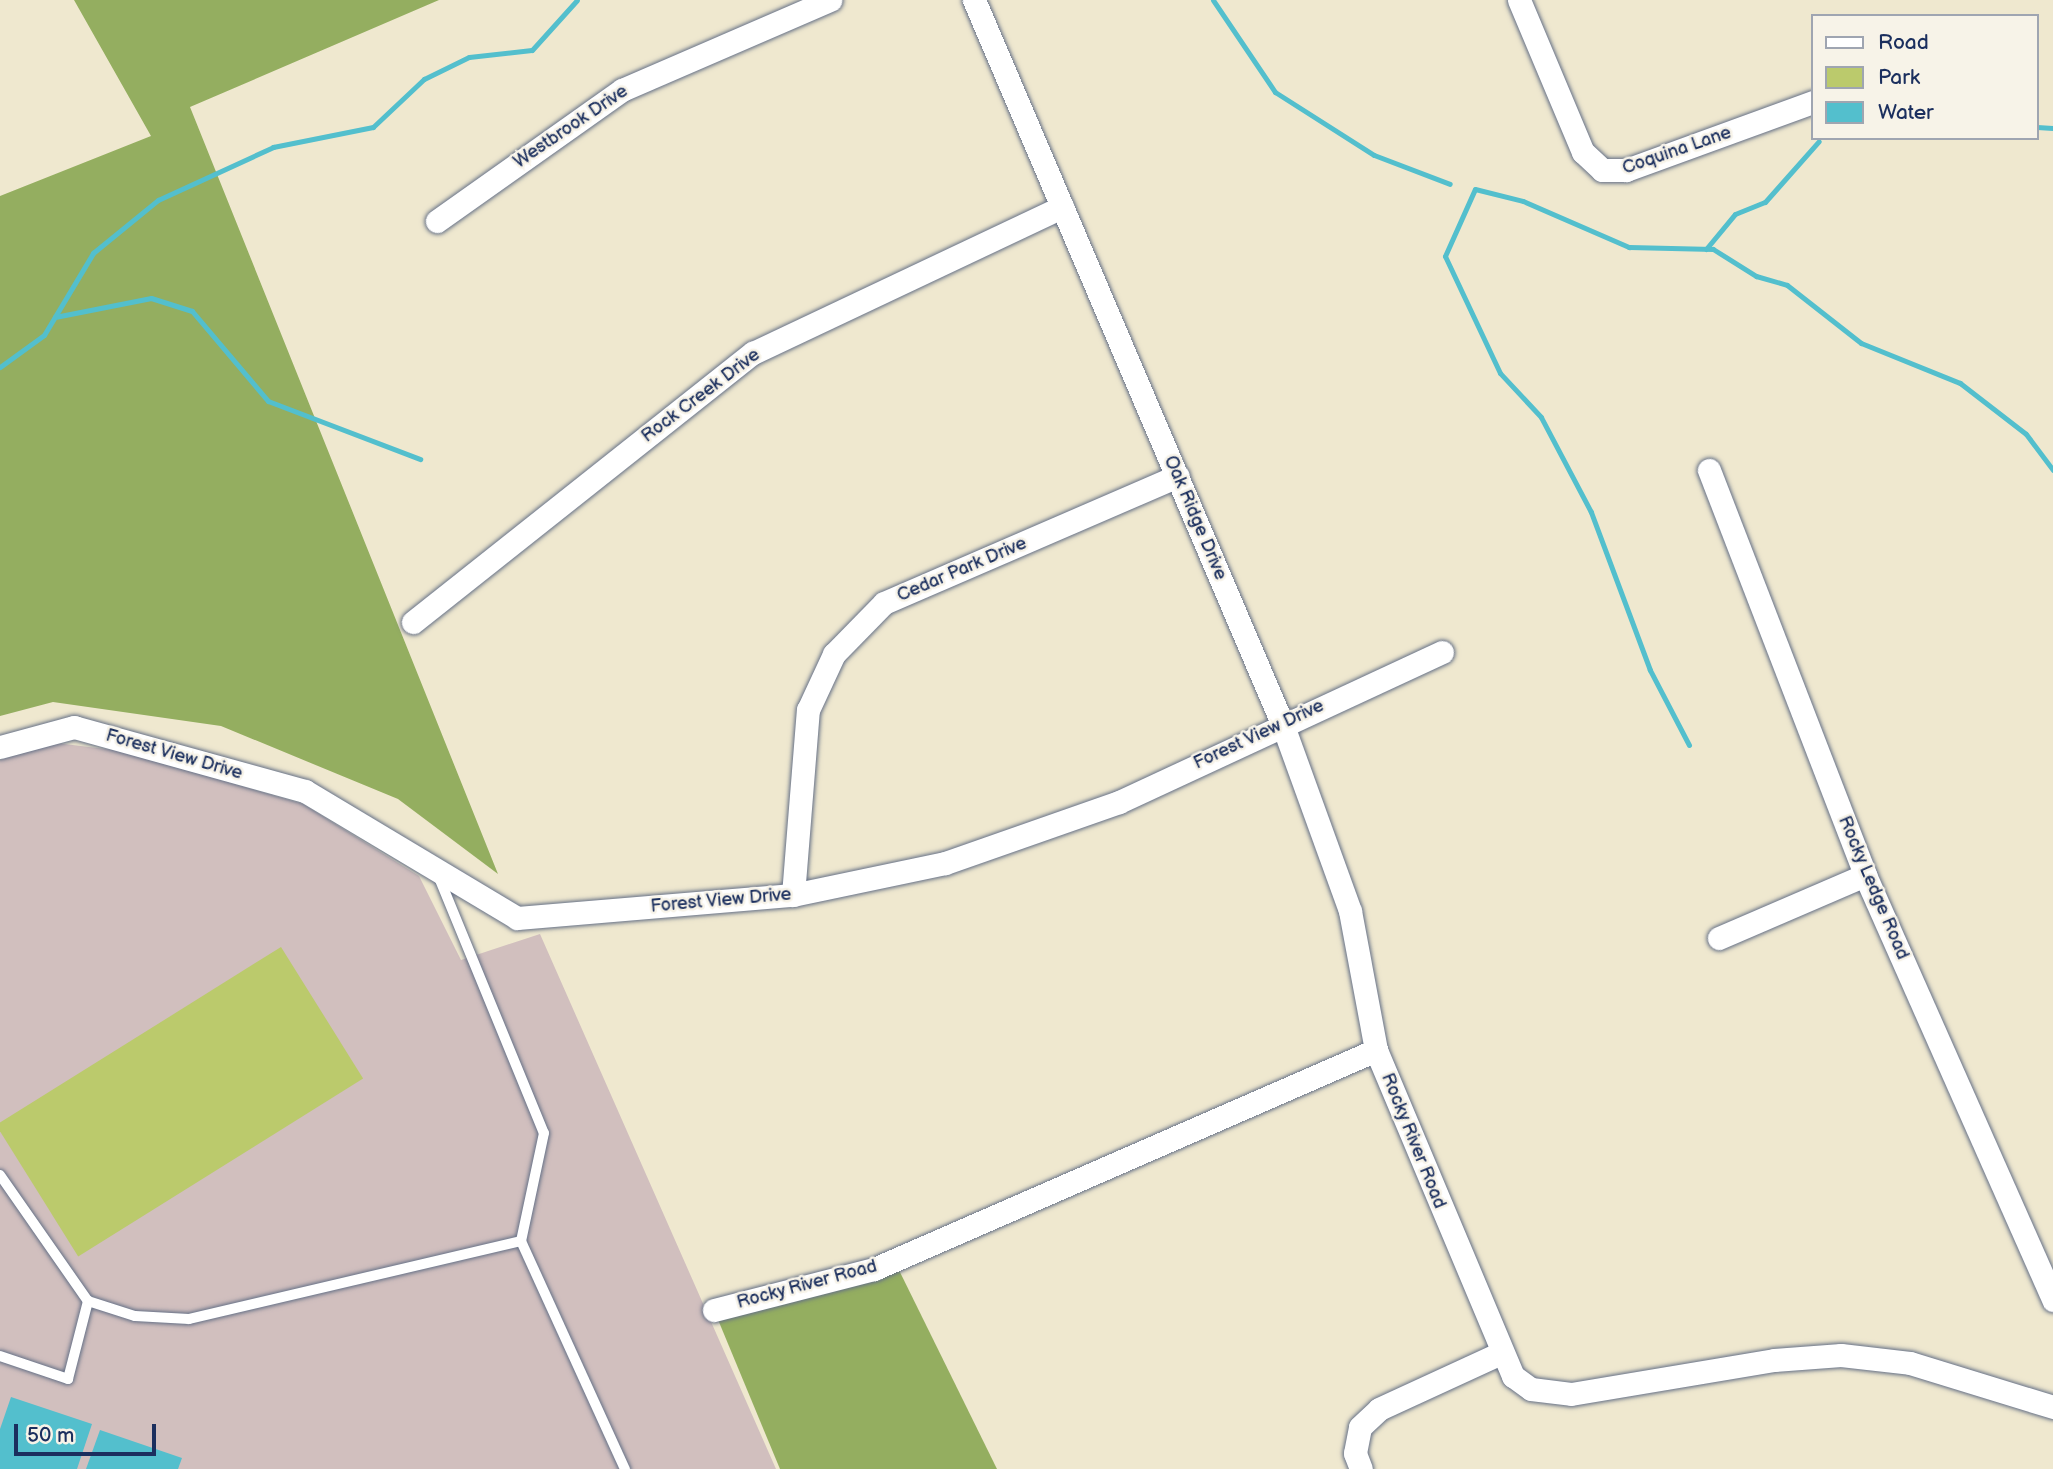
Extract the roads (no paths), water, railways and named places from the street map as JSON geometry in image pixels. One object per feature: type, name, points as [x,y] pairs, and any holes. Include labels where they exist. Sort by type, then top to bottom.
[{"type":"street","name":"Westbrook Drive","points":[[437,221],[622,90],[830,0]]},
{"type":"street","name":"Oak Ridge Drive","points":[[974,0],[1282,723],[1350,911],[1376,1050]]},
{"type":"street","name":"Coquina Lane","points":[[1519,0],[1583,152],[1602,170],[1626,170],[1812,102]]},
{"type":"street","name":"Rock Creek Drive","points":[[413,622],[752,353],[1062,207]]},
{"type":"street","name":"Rocky Ledge Road","points":[[1709,470],[1865,875],[2053,1300]]},
{"type":"street","name":"Cedar Park Drive","points":[[793,895],[808,710],[834,654],[884,603],[1178,476]]},
{"type":"street","name":"Forest View Drive","points":[[0,747],[74,727],[305,791],[517,918],[793,895],[945,863],[1119,802],[1282,723],[1442,652]]},
{"type":"street","points":[[1718,938],[1865,875]]},
{"type":"street","name":"Rocky River Road","points":[[714,1310],[874,1269],[1376,1050],[1501,1353],[1513,1376],[1551,1395],[1774,1360],[1841,1355],[1910,1363],[2053,1407]]},
{"type":"street","points":[[1361,1469],[1355,1453],[1360,1427],[1379,1409],[1501,1353]]},
{"type":"lane","points":[[436,869],[544,1133],[521,1241],[625,1469]]},
{"type":"lane","points":[[0,1175],[88,1301],[135,1316],[189,1319],[521,1241]]},
{"type":"lane","points":[[0,1356],[68,1379],[88,1301]]},
{"type":"water","points":[[11,1397],[92,1424],[77,1469],[0,1469],[0,1429]]},
{"type":"water","points":[[100,1430],[182,1458],[178,1469],[86,1469]]},
{"type":"waterway","points":[[0,367],[44,335],[93,253],[158,200],[273,147],[373,127],[424,79],[469,57],[532,50],[577,0]]},
{"type":"waterway","points":[[1213,0],[1275,92],[1374,155],[1450,184]]},
{"type":"waterway","points":[[2039,127],[2053,128]]},
{"type":"waterway","points":[[1706,249],[1735,214],[1765,202],[1819,141]]},
{"type":"waterway","points":[[1689,745],[1650,670],[1591,512],[1541,417],[1500,373],[1445,256],[1475,189],[1523,201],[1629,247],[1713,249],[1756,276],[1787,285],[1861,343],[1960,383],[2026,434],[2053,470]]},
{"type":"waterway","points":[[55,317],[151,298],[192,311],[268,401],[420,459]]}]
